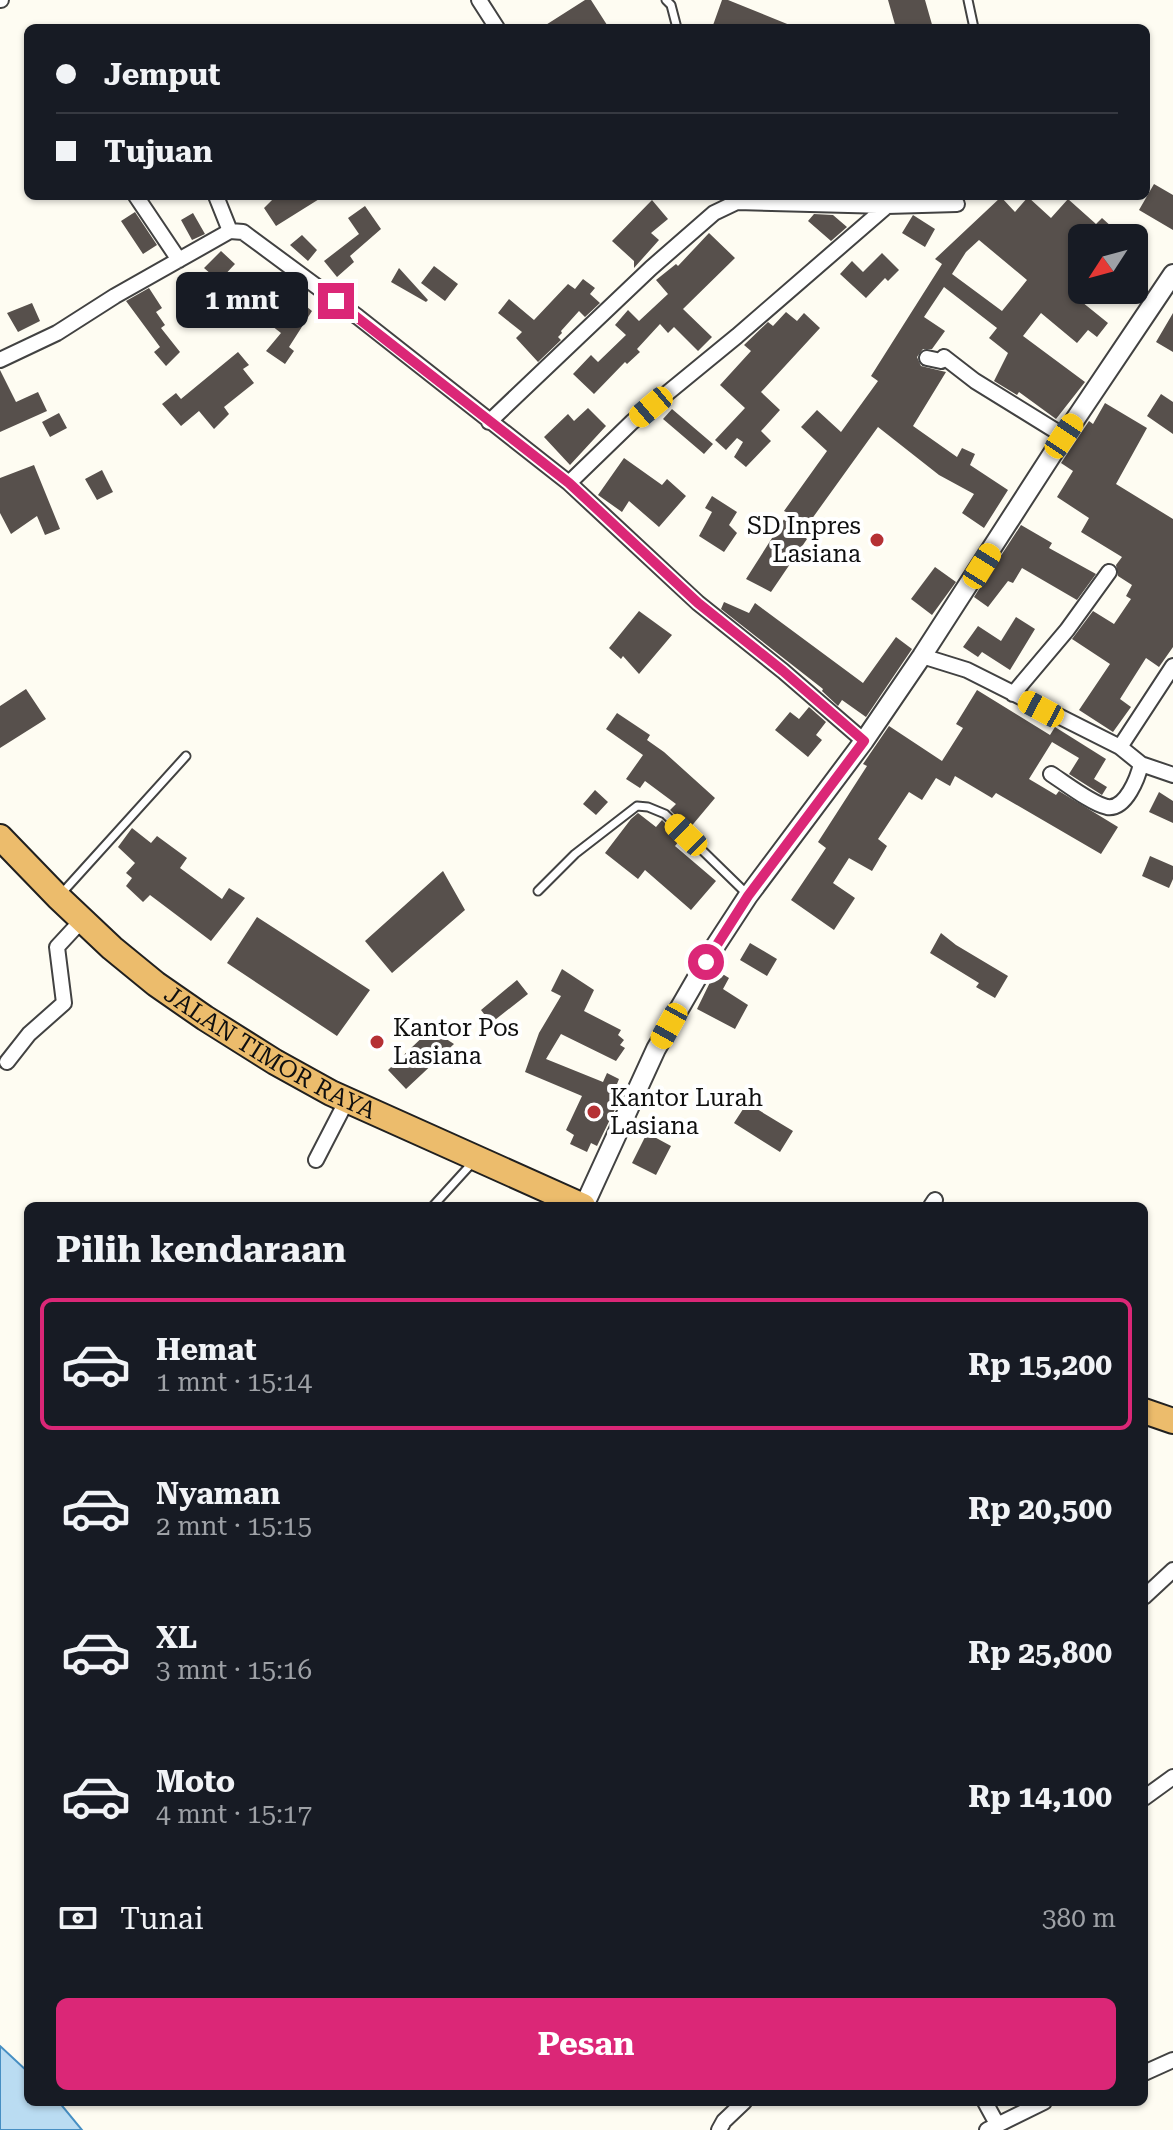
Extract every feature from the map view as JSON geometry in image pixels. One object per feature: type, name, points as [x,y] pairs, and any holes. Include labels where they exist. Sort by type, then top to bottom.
[{"type":"highway","name":"JALAN TIMOR RAYA","points":[[0,837],[82,920],[156,984],[205,1018],[275,1062],[347,1100],[575,1202]]},
{"type":"highway","points":[[1148,1412],[1173,1421]]},
{"type":"street","points":[[479,0],[494,24]]},
{"type":"street","points":[[139,200],[179,260]]},
{"type":"street","points":[[218,200],[230,231]]},
{"type":"street","points":[[489,422],[695,229],[734,200]]},
{"type":"street","points":[[758,200],[887,206],[957,204]]},
{"type":"street","points":[[569,483],[632,422],[887,206]]},
{"type":"street","points":[[0,360],[45,339],[230,231],[243,232],[315,284],[569,483],[698,603],[864,741]]},
{"type":"street","points":[[586,1202],[656,1049],[716,945],[922,656],[1173,274]]},
{"type":"street","points":[[927,358],[941,361],[944,357],[975,381],[1064,436]]},
{"type":"street","points":[[1013,694],[1067,630],[1109,572]]},
{"type":"street","points":[[922,656],[967,670],[1120,747],[1141,764],[1173,775]]},
{"type":"street","points":[[1120,747],[1173,666]]},
{"type":"street","points":[[1051,774],[1107,807],[1114,806],[1129,793],[1141,764]]},
{"type":"street","points":[[7,1062],[29,1034],[64,1003],[57,947],[82,920]]},
{"type":"street","points":[[316,1160],[347,1100]]},
{"type":"street","points":[[1148,1593],[1173,1570]]},
{"type":"street","points":[[1148,1795],[1173,1777]]},
{"type":"street","points":[[1148,2071],[1173,2060]]},
{"type":"street","points":[[719,2130],[740,2106]]},
{"type":"street","points":[[986,2106],[992,2127],[1036,2106]]},
{"type":"lane","points":[[666,0],[671,5],[676,24]]},
{"type":"lane","points":[[968,0],[973,24]]},
{"type":"lane","points":[[58,897],[186,756]]},
{"type":"lane","points":[[538,891],[575,854],[637,806],[665,814],[748,896]]},
{"type":"lane","points":[[437,1202],[475,1159]]},
{"type":"water","points":[[0,2046],[24,2068],[24,2106],[62,2106],[82,2130],[0,2130]]},
{"type":"building","points":[[585,0],[591,0],[606,24],[547,24]]},
{"type":"building","points":[[722,0],[728,0],[787,24],[713,24]]},
{"type":"building","points":[[888,0],[925,0],[932,24],[895,24]]},
{"type":"building","points":[[1154,184],[1173,195],[1173,230],[1139,210],[1145,200],[1150,200]]},
{"type":"building","points":[[272,200],[318,200],[276,226],[264,208]]},
{"type":"building","points":[[652,200],[668,219],[651,233],[659,240],[634,268],[634,261],[612,241]]},
{"type":"building","points":[[998,200],[1004,200],[1015,212],[1025,200],[1031,200],[1051,218],[1069,200],[1096,224],[1068,224],[1068,304],[1084,304],[1108,323],[1097,337],[1088,330],[1077,343],[1041,313],[1023,336],[1085,382],[1056,419],[1019,392],[1017,395],[994,381],[1008,353],[989,338],[997,328],[944,287],[924,317],[945,331],[932,349],[923,349],[917,357],[921,366],[946,372],[913,426],[957,457],[962,448],[975,454],[970,465],[1008,490],[984,528],[962,513],[974,494],[939,475],[878,427],[801,534],[807,539],[771,592],[746,579],[788,513],[784,511],[827,451],[801,427],[817,410],[841,432],[878,381],[871,376],[942,264],[935,259]],"holes":[[[979,240],[1027,280],[1002,311],[952,274],[966,252]]]},
{"type":"building","points":[[365,206],[381,229],[350,256],[354,262],[337,277],[324,261],[359,234],[348,218]]},
{"type":"building","points":[[135,212],[157,245],[143,254],[121,221]]},
{"type":"building","points":[[193,213],[205,234],[192,240],[181,220]]},
{"type":"building","points":[[814,214],[833,215],[847,227],[831,241],[808,221]]},
{"type":"building","points":[[913,215],[935,229],[925,247],[902,233]]},
{"type":"building","points":[[709,233],[735,258],[683,309],[712,337],[698,351],[674,327],[668,333],[660,324],[637,349],[640,352],[627,364],[625,362],[594,394],[573,374],[591,355],[598,362],[626,335],[615,325],[628,310],[639,321],[668,294],[656,280],[676,264],[678,266]]},
{"type":"building","points":[[302,235],[317,250],[308,261],[290,245]]},
{"type":"building","points":[[221,251],[235,264],[219,281],[204,268]]},
{"type":"building","points":[[882,253],[899,270],[888,281],[885,278],[866,298],[840,274],[852,261],[863,272]]},
{"type":"building","points":[[434,266],[458,284],[445,301],[421,283]]},
{"type":"building","points":[[399,268],[428,300],[426,302],[391,282]]},
{"type":"building","points":[[583,279],[595,288],[590,294],[600,303],[585,317],[579,311],[561,331],[558,337],[561,340],[538,362],[516,338],[522,332],[498,313],[509,299],[534,320],[568,284],[575,289]]},
{"type":"building","points":[[280,285],[312,311],[289,347],[294,351],[285,364],[266,351],[281,333],[258,315]]},
{"type":"building","points":[[149,288],[162,308],[156,312],[165,325],[161,328],[180,352],[166,366],[154,352],[160,347],[126,301]]},
{"type":"building","points":[[32,303],[40,321],[18,332],[7,313]]},
{"type":"building","points":[[786,312],[797,321],[804,313],[820,328],[761,392],[780,410],[761,431],[771,441],[746,467],[734,457],[743,442],[737,438],[726,450],[715,440],[745,408],[720,385],[751,351],[744,345],[768,322],[773,326]]},
{"type":"building","points":[[1173,313],[1173,352],[1156,342]]},
{"type":"building","points":[[238,352],[249,365],[243,369],[254,383],[224,407],[229,414],[214,429],[199,411],[181,426],[162,404],[176,393],[181,399]]},
{"type":"building","points":[[0,370],[16,402],[38,392],[47,411],[0,432]]},
{"type":"building","points":[[1161,394],[1173,402],[1173,434],[1147,416]]},
{"type":"building","points":[[1105,403],[1147,428],[1116,484],[1173,519],[1173,647],[1159,667],[1146,658],[1120,699],[1131,707],[1113,732],[1079,710],[1110,664],[1072,639],[1093,611],[1114,624],[1131,599],[1126,596],[1132,585],[1118,576],[1116,565],[1122,557],[1081,532],[1089,518],[1057,497],[1073,471],[1061,463],[1089,421],[1093,424]]},
{"type":"building","points":[[588,408],[606,426],[570,465],[544,437],[568,414],[574,421]]},
{"type":"building","points":[[672,409],[713,444],[704,454],[663,419]]},
{"type":"building","points":[[59,413],[67,428],[50,437],[42,422]]},
{"type":"building","points":[[624,458],[662,485],[667,479],[686,496],[659,527],[629,501],[622,512],[598,495]]},
{"type":"building","points":[[34,465],[60,529],[45,535],[37,516],[11,534],[0,513],[0,478]]},
{"type":"building","points":[[102,470],[113,492],[97,500],[85,479]]},
{"type":"building","points":[[712,496],[737,512],[729,525],[737,533],[724,552],[699,536],[712,512],[705,508]]},
{"type":"building","points":[[1021,525],[1052,543],[1049,548],[1096,574],[1077,600],[1022,568],[1013,583],[1008,581],[988,607],[974,597]]},
{"type":"building","points":[[935,567],[956,582],[932,615],[911,599]]},
{"type":"building","points":[[724,602],[749,613],[755,603],[863,683],[896,637],[912,649],[866,717],[842,700],[838,706],[823,689],[721,609]]},
{"type":"building","points":[[639,611],[672,635],[639,674],[623,656],[621,659],[609,648]]},
{"type":"building","points":[[1016,617],[1035,629],[1010,670],[982,652],[978,657],[963,647],[978,626],[1001,641]]},
{"type":"building","points":[[26,689],[46,719],[0,748],[0,706]]},
{"type":"building","points":[[977,690],[1050,735],[1055,727],[1106,759],[1094,779],[1107,787],[1102,795],[1069,774],[1079,758],[1052,742],[1029,779],[1056,795],[1059,791],[1118,827],[1101,854],[996,793],[992,798],[955,776],[950,786],[936,778],[922,800],[909,792],[878,839],[887,846],[872,871],[849,858],[833,883],[855,898],[834,930],[791,900],[826,848],[818,842],[889,726],[942,761],[963,728],[956,724]]},
{"type":"building","points":[[809,707],[826,722],[816,735],[822,740],[808,757],[775,730],[790,712],[799,719]]},
{"type":"building","points":[[617,713],[650,735],[647,740],[715,798],[689,829],[670,810],[676,804],[645,781],[640,788],[626,779],[643,755],[606,729]]},
{"type":"building","points":[[595,790],[608,802],[596,815],[583,804]]},
{"type":"building","points":[[1159,792],[1173,801],[1173,823],[1149,812]]},
{"type":"building","points":[[638,813],[656,827],[662,820],[681,839],[675,846],[716,881],[691,910],[645,870],[638,879],[605,853]]},
{"type":"building","points":[[132,828],[151,843],[157,836],[187,858],[180,868],[222,899],[229,888],[245,898],[211,941],[150,895],[143,902],[126,886],[132,878],[126,873],[135,863],[118,847]]},
{"type":"building","points":[[1150,856],[1173,866],[1169,888],[1142,876]]},
{"type":"building","points":[[443,871],[465,910],[392,973],[365,941]]},
{"type":"building","points":[[257,917],[370,990],[337,1036],[227,963]]},
{"type":"building","points":[[941,933],[1008,976],[995,998],[976,987],[979,983],[930,953]]},
{"type":"building","points":[[750,943],[777,959],[767,976],[740,960]]},
{"type":"building","points":[[562,969],[594,990],[584,1011],[621,1030],[618,1035],[624,1040],[620,1045],[625,1048],[616,1061],[561,1034],[546,1059],[603,1082],[607,1073],[619,1079],[615,1089],[623,1093],[597,1146],[591,1143],[587,1152],[570,1144],[574,1135],[566,1130],[582,1096],[525,1072],[539,1033],[561,996],[551,991]]},
{"type":"building","points":[[716,970],[729,978],[723,989],[748,1005],[735,1029],[697,1009]]},
{"type":"building","points":[[517,980],[528,994],[491,1023],[481,1010]]},
{"type":"building","points":[[431,1029],[454,1044],[406,1089],[388,1070]]},
{"type":"building","points":[[747,1103],[793,1131],[780,1152],[734,1123]]},
{"type":"building","points":[[647,1133],[671,1146],[656,1175],[632,1163]]},
{"type":"place","name":"SD Inpres Lasiana","points":[[877,540]]},
{"type":"place","name":"Kantor Pos Lasiana","points":[[377,1042]]},
{"type":"place","name":"Kantor Lurah Lasiana","points":[[594,1112]]},
{"type":"route","points":[[336,301],[569,483],[698,603],[864,741],[748,896],[706,962]]}]
